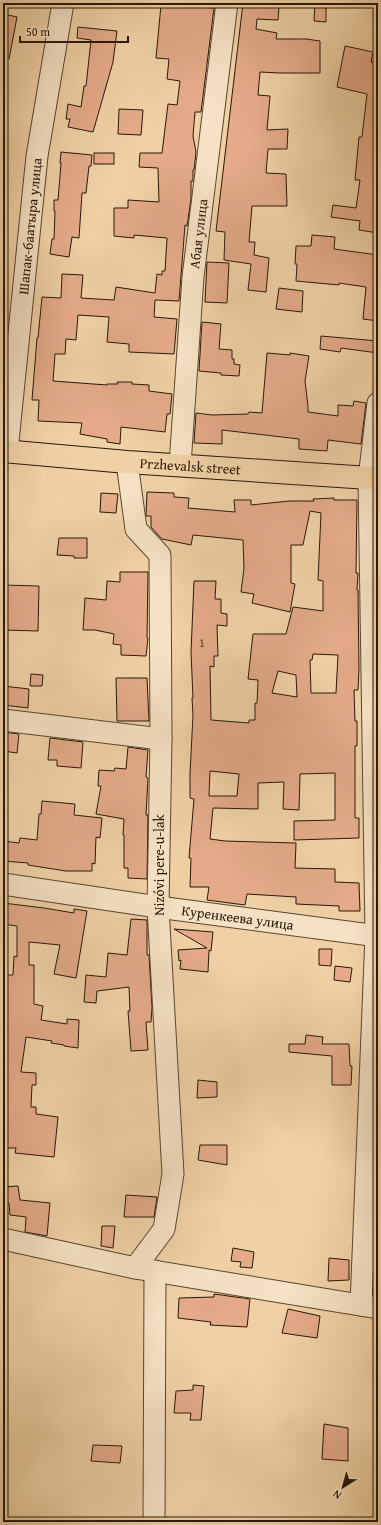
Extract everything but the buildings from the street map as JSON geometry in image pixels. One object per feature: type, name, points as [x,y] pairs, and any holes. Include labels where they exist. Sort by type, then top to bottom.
[{"type":"main road","name":"Przhevalsk street","points":[[5,451],[127,462],[373,478]]},
{"type":"street","name":"Шапак-баатыра улица","points":[[5,451],[10,340],[37,156],[63,3]]},
{"type":"street","name":"Абая улица","points":[[180,465],[193,278],[227,3]]},
{"type":"street","points":[[3,1239],[145,1269],[369,1306],[377,936],[373,478],[378,402]]},
{"type":"street","name":"Nizóvi pere-u-lak","points":[[127,462],[136,529],[160,555],[161,739],[158,907],[174,1174],[164,1229],[145,1269]]},
{"type":"street","points":[[3,720],[161,739]]},
{"type":"street","name":"Куренкеева улица","points":[[3,884],[158,907],[377,936]]},
{"type":"street","points":[[145,1269],[154,1522]]}]
